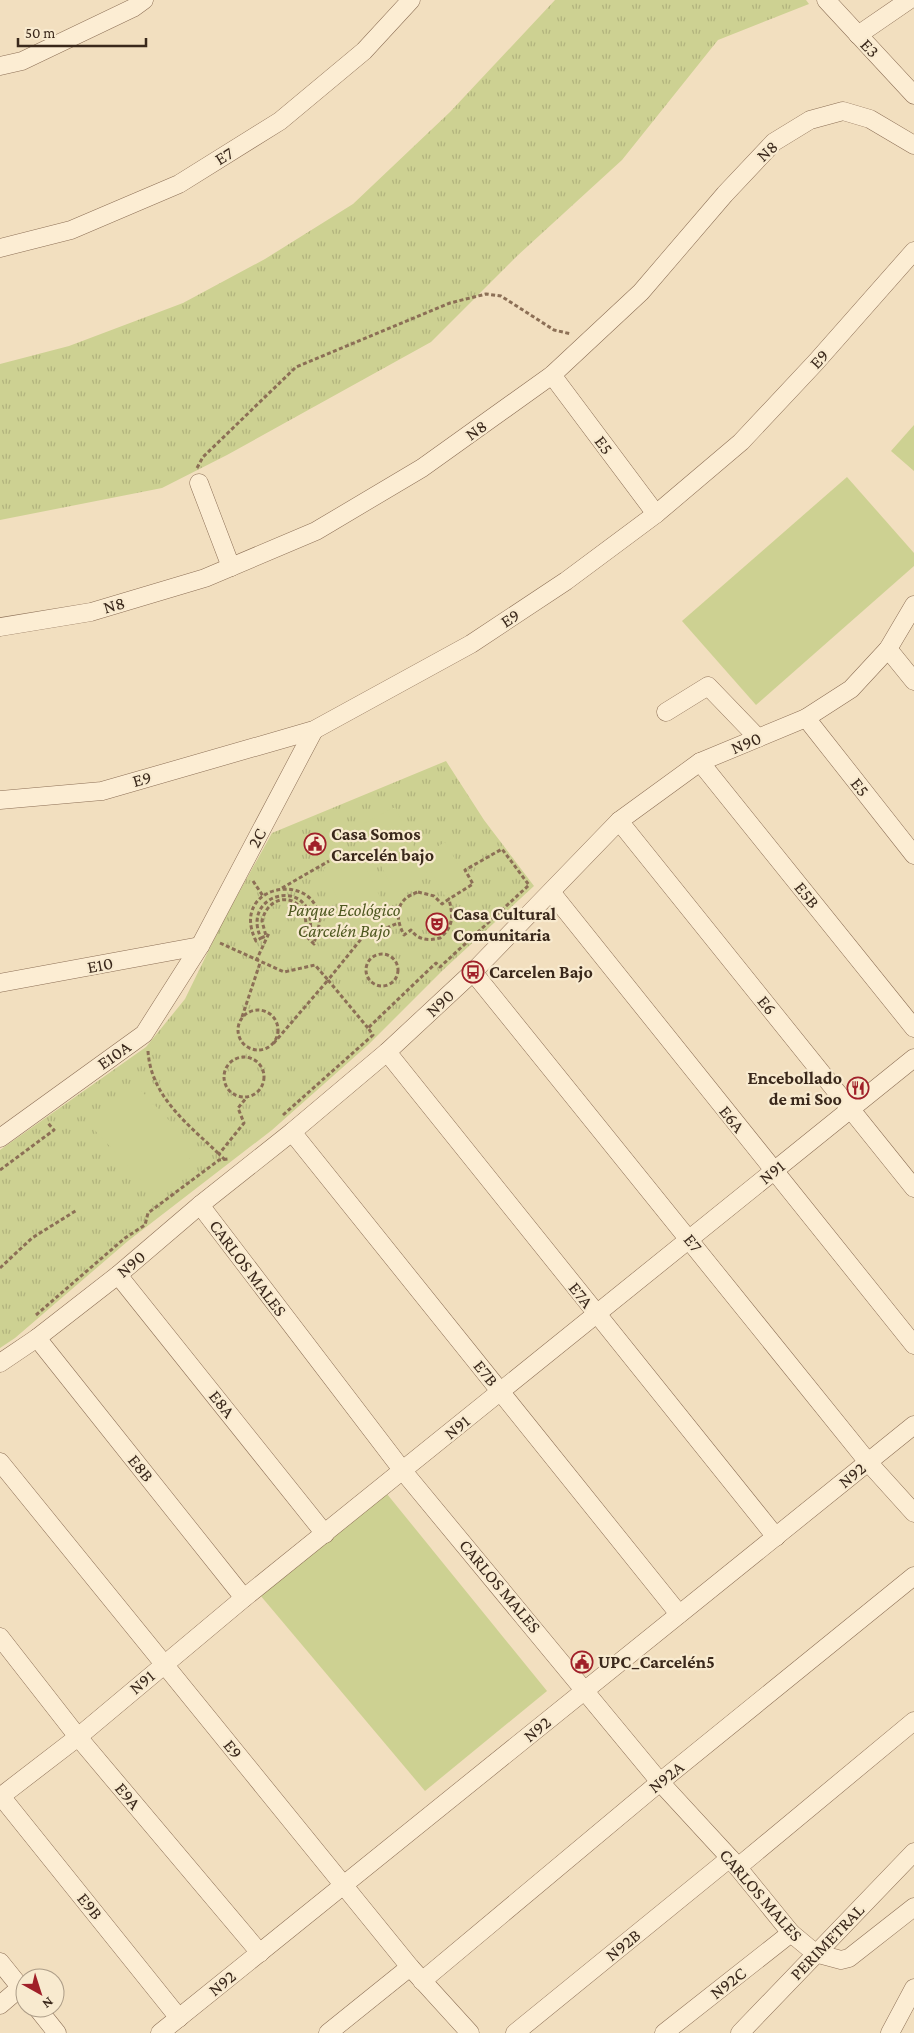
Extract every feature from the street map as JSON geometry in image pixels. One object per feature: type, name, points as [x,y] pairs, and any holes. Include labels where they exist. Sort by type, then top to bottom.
[{"type":"street","points":[[0,66],[22,61],[134,8],[144,0]]},
{"type":"street","name":"E7","points":[[0,248],[71,230],[179,184],[280,120],[364,51],[411,0]]},
{"type":"street","name":"E3","points":[[826,0],[914,95]]},
{"type":"street","points":[[858,35],[909,0]]},
{"type":"street","name":"N8","points":[[0,627],[91,612],[205,578],[316,531],[422,468],[552,375],[641,292],[725,194],[774,142],[810,120],[842,111],[870,119],[914,145]]},
{"type":"street","name":"E9","points":[[0,800],[102,791],[314,730],[471,644],[566,581],[656,514],[741,442],[816,362],[914,251]]},
{"type":"street","name":"E5","points":[[552,375],[656,514]]},
{"type":"street","points":[[199,483],[231,567]]},
{"type":"street","name":"N90","points":[[0,1363],[37,1338],[118,1275],[200,1205],[292,1132],[387,1052],[473,972],[619,821],[700,762],[806,718],[851,689],[888,649],[914,605]]},
{"type":"street","points":[[888,649],[914,681]]},
{"type":"street","points":[[666,712],[708,686],[758,738]]},
{"type":"street","name":"E5","points":[[806,718],[914,855]]},
{"type":"street","name":"2C","points":[[200,946],[314,730]]},
{"type":"street","name":"E5B","points":[[700,762],[914,1028]]},
{"type":"street","name":"E6","points":[[619,821],[914,1188]]},
{"type":"street","name":"E6A","points":[[550,892],[914,1345]]},
{"type":"street","name":"E10","points":[[0,984],[200,946]]},
{"type":"street","name":"E10A","points":[[0,1138],[144,1034],[200,946]]},
{"type":"street","name":"E7","points":[[473,972],[868,1462],[914,1513]]},
{"type":"street","name":"E7A","points":[[387,1052],[776,1537]]},
{"type":"street","name":"N91","points":[[0,1796],[78,1737],[244,1598],[914,1058]]},
{"type":"street","name":"E7B","points":[[292,1132],[680,1614]]},
{"type":"street","name":"CARLOS MALES","points":[[200,1205],[403,1470],[660,1782],[734,1862],[791,1933],[815,1953]]},
{"type":"street","name":"E8A","points":[[118,1275],[325,1534]]},
{"type":"street","name":"E8B","points":[[37,1338],[244,1598]]},
{"type":"street","name":"N92","points":[[160,2033],[914,1425]]},
{"type":"street","name":"E9","points":[[0,1462],[343,1886],[422,1981],[470,2033]]},
{"type":"street","name":"N92A","points":[[422,1981],[660,1782],[914,1576]]},
{"type":"street","name":"E9A","points":[[0,1637],[78,1737],[260,1953]]},
{"type":"street","name":"N92B","points":[[516,2033],[914,1721]]},
{"type":"street","name":"E9B","points":[[0,1796],[179,2018]]},
{"type":"street","name":"PERIMETRAL","points":[[740,2033],[914,1852]]},
{"type":"street","points":[[815,1953],[841,1960],[849,1958],[914,1907]]},
{"type":"street","name":"N92C","points":[[664,2033],[791,1933]]},
{"type":"street","points":[[0,1962],[15,1980]]},
{"type":"street","points":[[328,2033],[410,1967]]},
{"type":"street","points":[[890,2033],[914,1988]]},
{"type":"street","points":[[0,2004],[15,1995]]},
{"type":"street","points":[[45,2018],[57,2033]]},
{"type":"path","points":[[199,483],[196,472],[203,457],[296,367],[450,303],[486,294],[500,296],[554,330],[592,338]]},
{"type":"path","points":[[368,1028],[436,963],[440,967],[528,885],[502,849],[466,870],[473,884],[449,899],[442,904],[434,896],[426,892],[410,894],[399,907],[398,923],[404,935],[410,930],[415,936],[423,940],[440,938],[451,925],[453,917],[449,899]]},
{"type":"path","points":[[281,888],[293,889],[304,894],[312,902],[317,913],[319,925],[314,944],[309,939],[312,924],[311,914],[307,906],[291,895],[282,895],[264,903],[259,911],[258,930],[261,938],[256,941],[251,932],[250,920],[253,909],[264,896],[329,861]]},
{"type":"path","points":[[251,879],[264,896]]},
{"type":"path","points":[[260,963],[240,1023],[239,1036],[248,1047],[261,1050],[273,1044],[362,938],[398,923]]},
{"type":"path","points":[[256,961],[269,933]]},
{"type":"path","points":[[217,942],[260,963],[284,972],[315,965],[373,1035],[277,1120]]},
{"type":"path","points":[[383,954],[394,960],[398,971],[393,982],[381,986],[370,981],[366,969],[372,958],[383,954]]},
{"type":"path","points":[[240,1023],[249,1012],[262,1010],[269,1013],[278,1024],[278,1031],[273,1044]]},
{"type":"path","points":[[148,1050],[151,1071],[168,1104],[226,1161]]},
{"type":"path","points":[[219,1154],[244,1122],[238,1108],[247,1097],[260,1090],[265,1078],[260,1064],[249,1057],[242,1057],[235,1059],[226,1070],[225,1083],[234,1094],[247,1097]]},
{"type":"path","points":[[35,1316],[125,1238],[145,1225],[148,1213],[219,1160],[226,1161],[233,1155]]},
{"type":"path","points":[[0,1268],[32,1238],[76,1210]]},
{"type":"green space","points":[[555,0],[806,0],[809,4],[718,40],[622,160],[517,256],[431,342],[227,455],[162,488],[0,520],[0,364],[69,346],[183,303],[265,259],[353,204],[450,112]]},
{"type":"green space","points":[[914,425],[914,471],[891,451]]},
{"type":"green space","points":[[847,477],[914,553],[914,566],[756,705],[682,621]]},
{"type":"green space","name":"Parque Ecológico Carcelén Bajo","points":[[446,761],[484,820],[534,886],[443,970],[368,1045],[272,1130],[128,1241],[15,1338],[0,1348],[0,1150],[146,1047],[185,999],[222,923],[272,833]]},
{"type":"green space","points":[[395,807],[428,875],[394,892],[361,825]]},
{"type":"green space","points":[[445,842],[469,883],[445,896],[422,856]]},
{"type":"green space","points":[[358,852],[391,919],[356,937],[323,869]]},
{"type":"green space","points":[[134,1083],[198,1151],[153,1193],[89,1124]]},
{"type":"green space","points":[[387,1494],[547,1691],[425,1791],[260,1595]]},
{"type":"place","name":"Casa Somos Carcelén bajo","points":[[315,844]]},
{"type":"place","name":"Casa Cultural Comunitaria","points":[[437,924]]},
{"type":"place","name":"Carcelen Bajo","points":[[473,972]]},
{"type":"place","name":"Encebollado de mi Soo","points":[[858,1088]]},
{"type":"place","name":"UPC_Carcelén5","points":[[582,1662]]}]
